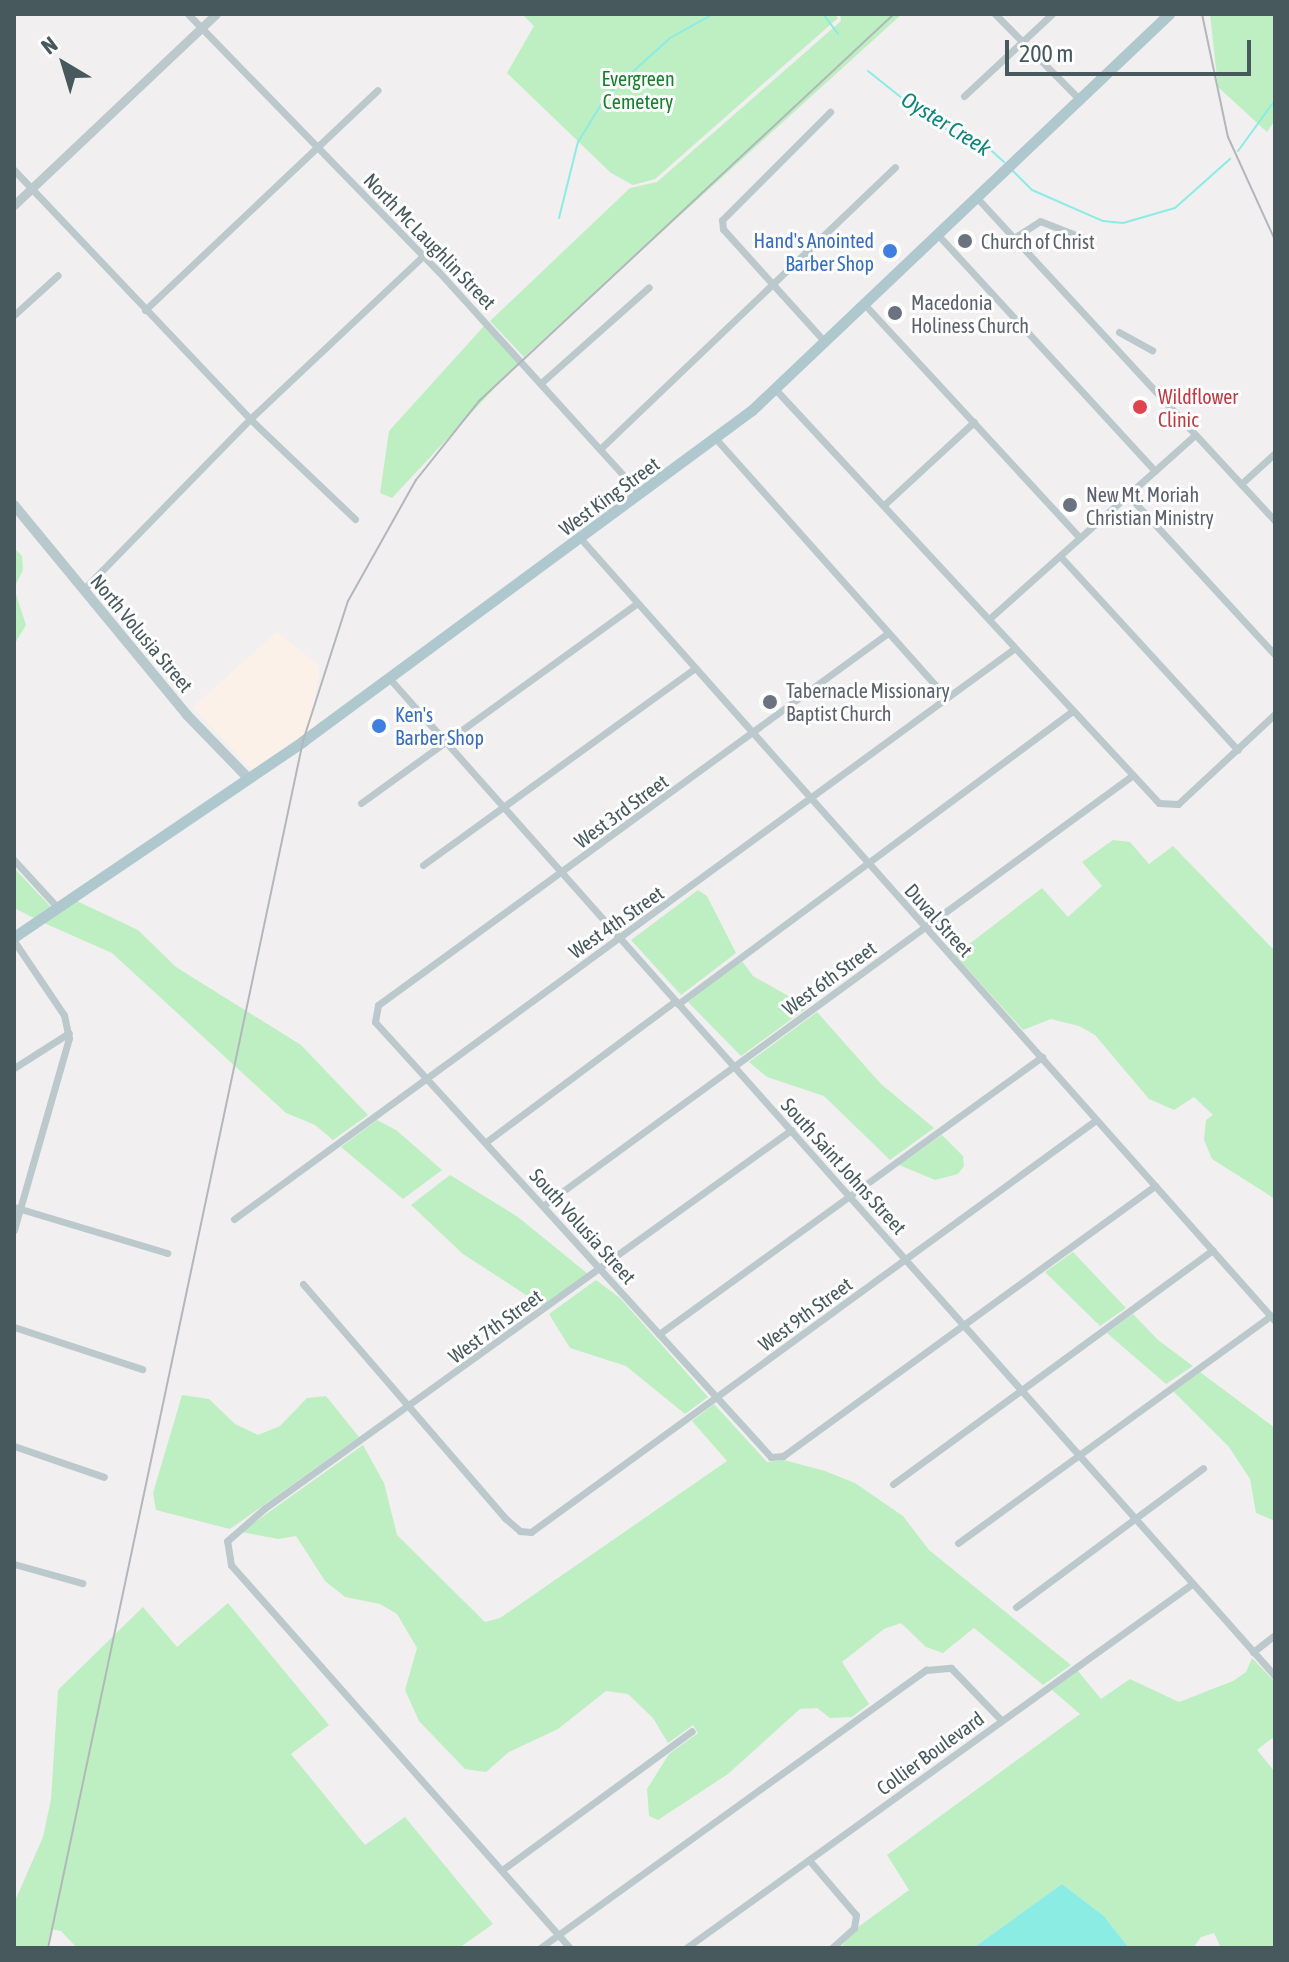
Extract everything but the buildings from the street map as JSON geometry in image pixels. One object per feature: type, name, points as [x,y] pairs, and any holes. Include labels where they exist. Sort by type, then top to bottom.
[{"type":"main road","name":"West King Street","points":[[14,939],[389,678],[716,439],[826,344],[1169,14]]},
{"type":"main road","name":"North Volusia Street","points":[[14,505],[187,715],[248,778]]},
{"type":"street","name":"North Mc Laughlin Street","points":[[188,14],[423,256],[642,495]]},
{"type":"street","points":[[14,205],[216,14]]},
{"type":"street","points":[[995,14],[1080,100]]},
{"type":"street","points":[[964,96],[1052,14]]},
{"type":"street","points":[[145,310],[378,90]]},
{"type":"street","points":[[826,344],[723,229],[724,215],[830,112]]},
{"type":"street","points":[[600,449],[895,167]]},
{"type":"street","points":[[14,170],[250,419],[355,519]]},
{"type":"street","points":[[978,199],[1275,521]]},
{"type":"street","points":[[1014,238],[1040,221],[1086,239]]},
{"type":"street","points":[[939,236],[1155,471]]},
{"type":"street","points":[[83,590],[250,419],[423,256]]},
{"type":"street","points":[[14,315],[58,275]]},
{"type":"street","points":[[541,383],[649,287]]},
{"type":"street","points":[[866,306],[1079,537]]},
{"type":"street","points":[[1119,332],[1152,350]]},
{"type":"street","points":[[776,390],[885,504],[1133,775],[1168,807],[1178,804],[1274,716]]},
{"type":"street","points":[[885,504],[974,422]]},
{"type":"street","points":[[989,619],[1195,435]]},
{"type":"street","points":[[716,439],[946,697]]},
{"type":"street","points":[[1241,484],[1275,453]]},
{"type":"street","points":[[1128,495],[1275,655]]},
{"type":"street","name":"Duval Street","points":[[581,539],[1273,1318]]},
{"type":"street","points":[[1060,556],[1238,750]]},
{"type":"street","points":[[361,803],[637,603]]},
{"type":"street","name":"West 3rd Street","points":[[373,1014],[378,1005],[888,633]]},
{"type":"street","name":"West 4th Street","points":[[234,1219],[620,940],[1015,648]]},
{"type":"street","points":[[423,865],[695,668]]},
{"type":"street","name":"South Saint Johns Street","points":[[389,678],[1275,1676]]},
{"type":"street","points":[[486,1142],[1073,711]]},
{"type":"street","name":"West 6th Street","points":[[544,1205],[1133,775]]},
{"type":"street","points":[[14,860],[58,908]]},
{"type":"street","points":[[14,939],[64,1015],[69,1033],[17,1208],[14,1230]]},
{"type":"street","name":"South Volusia Street","points":[[373,1014],[714,1398],[771,1457],[783,1456],[963,1325]]},
{"type":"street","points":[[14,1068],[69,1033]]},
{"type":"street","points":[[659,1334],[1042,1057]]},
{"type":"street","name":"West 9th Street","points":[[410,1407],[505,1518],[520,1531],[531,1532],[1096,1120]]},
{"type":"street","name":"West 7th Street","points":[[502,1870],[231,1565],[226,1552],[231,1534],[791,1130]]},
{"type":"street","points":[[963,1325],[1155,1186]]},
{"type":"street","points":[[17,1208],[167,1253]]},
{"type":"street","points":[[893,1484],[1213,1250]]},
{"type":"street","points":[[303,1284],[410,1407]]},
{"type":"street","points":[[958,1543],[1078,1454],[1273,1318]]},
{"type":"street","points":[[14,1327],[142,1369]]},
{"type":"street","points":[[14,1446],[104,1477]]},
{"type":"street","points":[[1016,1607],[1203,1468]]},
{"type":"street","points":[[14,1564],[82,1583]]},
{"type":"street","name":"Collier Boulevard","points":[[686,1948],[1192,1584]]},
{"type":"street","points":[[1253,1652],[1275,1635]]},
{"type":"street","points":[[540,1948],[926,1670],[951,1668],[1001,1720]]},
{"type":"street","points":[[570,1948],[502,1870],[692,1731]]},
{"type":"street","points":[[809,1860],[856,1915],[854,1928],[832,1948]]},
{"type":"shaded area","points":[[277,632],[320,667],[312,714],[317,725],[252,770],[193,707]]},
{"type":"green space","name":"Evergreen Cemetery","points":[[522,14],[835,14],[838,18],[655,179],[633,185],[611,173],[507,73],[534,26]]},
{"type":"green space","points":[[840,14],[902,14],[524,357],[490,321],[630,188],[657,182],[841,21]]},
{"type":"green space","points":[[1210,14],[1275,14],[1275,120],[1267,132],[1218,87]]},
{"type":"green space","points":[[484,326],[518,363],[392,498],[380,493],[389,431]]},
{"type":"green space","points":[[14,548],[22,556],[23,570],[14,588]]},
{"type":"green space","points":[[14,588],[26,625],[14,645]]},
{"type":"green space","points":[[1113,840],[1130,842],[1149,864],[1173,846],[1275,951],[1275,1199],[1212,1159],[1204,1140],[1206,1120],[1213,1115],[1194,1097],[1174,1110],[1149,1099],[1095,1035],[1079,1026],[1051,1019],[1023,1030],[955,955],[1042,888],[1068,917],[1102,886],[1082,862]]},
{"type":"green space","points":[[14,868],[51,907],[34,918],[14,908]]},
{"type":"green space","points":[[698,890],[707,896],[736,953],[681,995],[631,940]]},
{"type":"green space","points":[[77,901],[138,930],[176,967],[301,1045],[368,1115],[333,1140],[315,1125],[286,1113],[112,953],[44,923]]},
{"type":"green space","points":[[742,961],[753,976],[808,1007],[741,1056],[688,1002]]},
{"type":"green space","points":[[817,1012],[881,1084],[934,1128],[890,1160],[824,1096],[767,1077],[749,1062]]},
{"type":"green space","points":[[377,1120],[396,1130],[442,1170],[403,1199],[341,1147]]},
{"type":"green space","points":[[942,1135],[963,1156],[964,1166],[958,1174],[935,1180],[899,1165]]},
{"type":"green space","points":[[450,1175],[518,1217],[588,1274],[543,1306],[463,1254],[411,1205]]},
{"type":"green space","points":[[1073,1252],[1126,1308],[1100,1326],[1045,1272]]},
{"type":"green space","points":[[596,1280],[620,1298],[708,1397],[685,1414],[626,1366],[570,1348],[549,1314]]},
{"type":"green space","points":[[1133,1314],[1158,1340],[1193,1366],[1166,1384],[1107,1333]]},
{"type":"green space","points":[[1200,1372],[1275,1428],[1275,1521],[1256,1513],[1250,1479],[1229,1447],[1173,1391]]},
{"type":"green space","points":[[182,1395],[209,1399],[235,1424],[258,1435],[280,1426],[307,1398],[326,1396],[359,1437],[230,1529],[156,1510],[153,1493]]},
{"type":"green space","points":[[714,1404],[767,1462],[784,1460],[825,1471],[855,1483],[903,1516],[929,1550],[1071,1665],[1043,1685],[974,1628],[943,1653],[926,1647],[901,1623],[884,1629],[842,1662],[869,1704],[852,1717],[830,1718],[817,1708],[800,1709],[728,1774],[658,1820],[649,1816],[647,1789],[669,1754],[698,1733],[693,1725],[668,1743],[653,1718],[628,1694],[606,1691],[558,1729],[509,1752],[486,1772],[465,1769],[419,1721],[405,1690],[417,1648],[397,1614],[380,1604],[345,1597],[325,1581],[296,1536],[278,1539],[241,1532],[363,1445],[384,1483],[397,1535],[485,1622],[500,1618],[727,1461],[692,1421]]},
{"type":"green space","points":[[228,1603],[329,1725],[291,1754],[365,1845],[405,1817],[493,1924],[459,1948],[77,1948],[61,1931],[51,1929],[47,1948],[14,1948],[14,1903],[43,1837],[51,1799],[58,1690],[143,1607],[177,1647]]},
{"type":"green space","points":[[1252,1658],[1275,1682],[1275,1736],[1257,1750],[1275,1772],[1275,1948],[1221,1948],[1214,1933],[1201,1937],[1193,1948],[1129,1948],[1104,1916],[1062,1884],[973,1948],[840,1948],[858,1927],[909,1890],[887,1855],[1080,1714],[1052,1690],[1078,1671],[1101,1699],[1130,1679],[1179,1702],[1233,1681],[1246,1672]]},
{"type":"water","points":[[1062,1884],[1104,1916],[1129,1948],[973,1948]]},
{"type":"waterway","name":"Oyster Creek","points":[[559,218],[578,142],[607,95],[670,38],[713,14]]},
{"type":"waterway","name":"Oyster Creek","points":[[823,14],[838,34]]},
{"type":"waterway","name":"Oyster Creek","points":[[868,71],[927,118],[963,139],[984,144],[1004,162]]},
{"type":"waterway","name":"Oyster Creek","points":[[1238,151],[1275,100]]},
{"type":"waterway","name":"Oyster Creek","points":[[1012,170],[1032,190],[1103,221],[1123,223],[1175,208],[1230,159]]},
{"type":"railway","points":[[48,1948],[303,741],[348,601],[416,480],[479,401],[894,14]]},
{"type":"railway","points":[[1202,14],[1228,137],[1275,240]]},
{"type":"place","name":"Church of Christ","points":[[965,241]]},
{"type":"place","name":"Hand's Anointed Barber Shop","points":[[890,251]]},
{"type":"place","name":"Macedonia Holiness Church","points":[[895,313]]},
{"type":"place","name":"Wildflower Clinic","points":[[1140,407]]},
{"type":"place","name":"New Mt. Moriah Christian Ministry","points":[[1070,505]]},
{"type":"place","name":"Tabernacle Missionary Baptist Church","points":[[770,702]]},
{"type":"place","name":"Ken's Barber Shop","points":[[379,726]]}]
